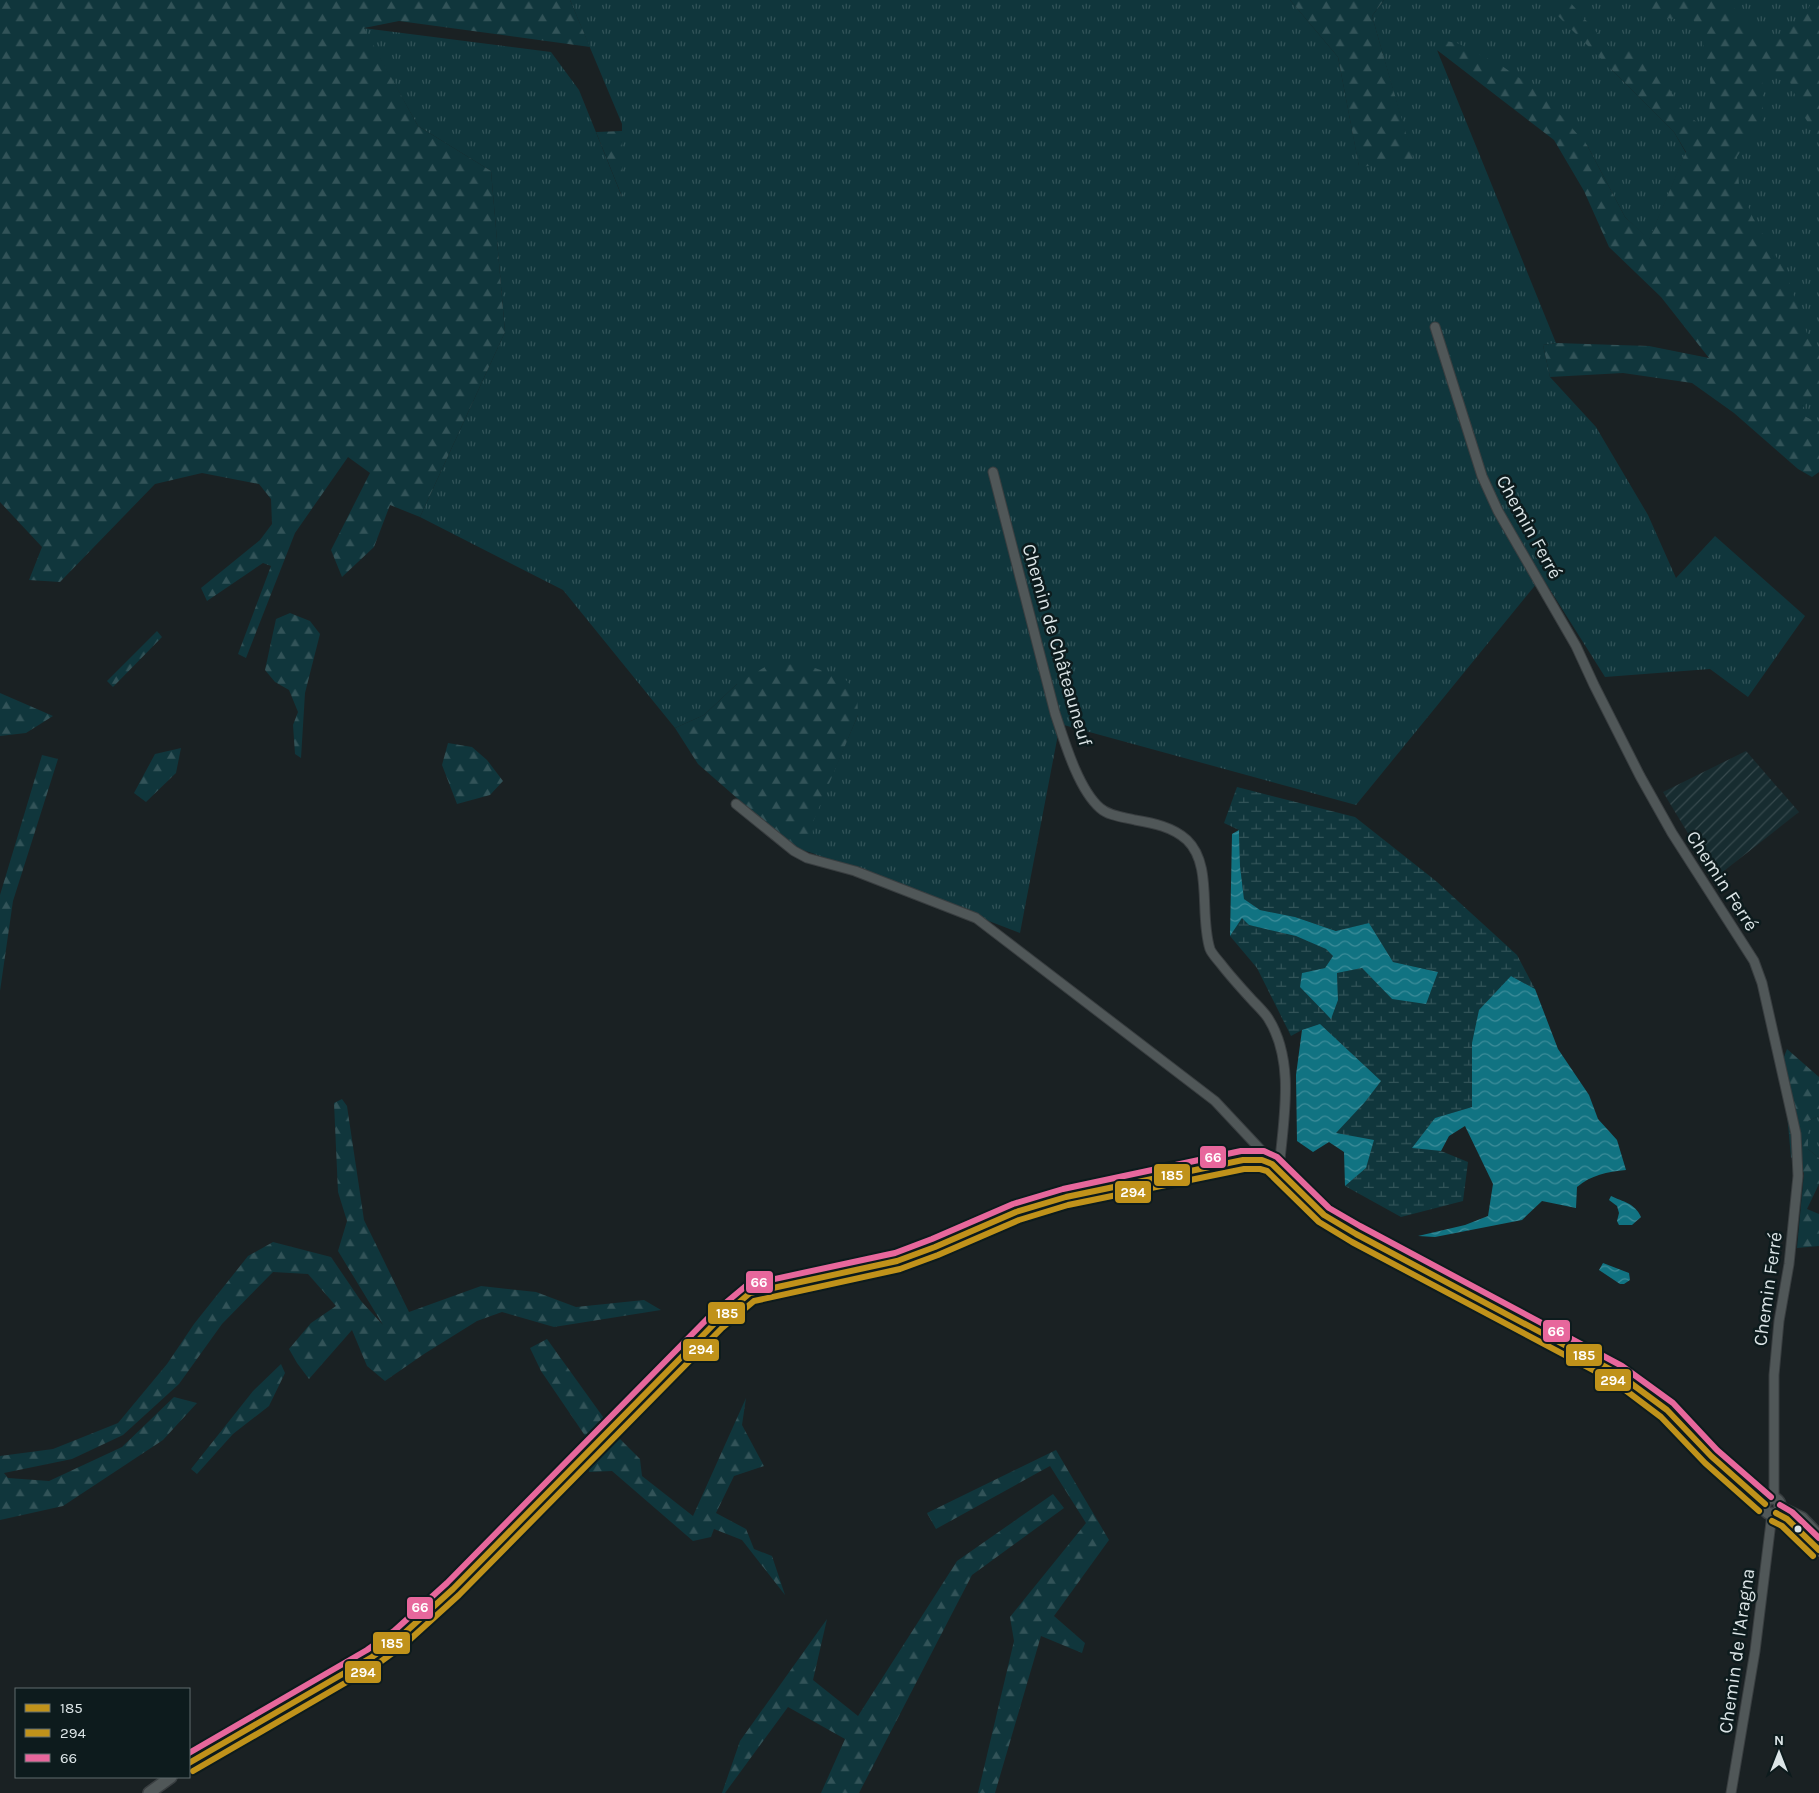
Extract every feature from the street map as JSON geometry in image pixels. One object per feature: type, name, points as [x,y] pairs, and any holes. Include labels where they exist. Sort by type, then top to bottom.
[{"type":"street","name":"Chemin Ferré","points":[[1435,327],[1482,476],[1498,511],[1576,646],[1636,768],[1672,833],[1754,961],[1762,983],[1796,1134],[1798,1176],[1789,1264],[1778,1321],[1774,1375],[1773,1508]]},
{"type":"street","name":"Chemin de Châteauneuf","points":[[993,472],[1055,713],[1085,790],[1100,808],[1114,816],[1157,824],[1172,830],[1187,840],[1198,854],[1203,874],[1204,924],[1210,951],[1268,1018],[1282,1049],[1286,1086],[1276,1167]]},
{"type":"street","points":[[736,804],[794,851],[808,858],[855,871],[976,918],[1215,1101],[1276,1167],[1324,1214],[1356,1234],[1617,1373],[1667,1410],[1711,1456],[1787,1518],[1819,1550]]},
{"type":"street","points":[[190,1763],[372,1656],[399,1638],[453,1589],[716,1322],[750,1293],[896,1261],[935,1247],[1016,1212],[1066,1197],[1243,1160],[1262,1160],[1276,1167]]},
{"type":"street","points":[[1773,1508],[1802,1518],[1819,1536]]},
{"type":"street","name":"Chemin de l'Aragna","points":[[1731,1793],[1755,1651],[1773,1508]]},
{"type":"street","points":[[149,1793],[170,1778]]},
{"type":"shaded area","points":[[1746,751],[1799,812],[1715,878],[1663,792]]},
{"type":"green space","points":[[0,0],[570,0],[590,47],[399,21],[364,28],[418,126],[491,171],[505,332],[420,517],[390,505],[374,547],[342,577],[331,550],[370,473],[348,457],[295,533],[246,658],[238,654],[271,566],[263,563],[207,601],[201,588],[260,540],[272,524],[271,499],[259,484],[202,473],[155,484],[60,582],[29,580],[42,547],[0,502]]},
{"type":"green space","points":[[570,0],[1290,0],[1338,57],[1359,166],[1413,160],[1372,16],[1384,0],[1819,0],[1819,438],[1788,422],[1725,168],[1609,67],[1674,132],[1686,153],[1649,240],[1625,217],[1587,145],[1437,50],[1556,343],[1543,345],[1550,377],[1596,427],[1648,515],[1676,578],[1715,536],[1805,616],[1748,697],[1710,669],[1605,677],[1542,577],[1356,805],[1060,724],[1020,933],[812,853],[812,822],[858,715],[737,684],[704,715],[675,728],[563,590],[420,517],[505,332],[491,171],[418,126],[363,28],[551,52],[579,90],[622,197],[622,124]]},
{"type":"green space","points":[[1290,0],[1384,0],[1372,16],[1414,161],[1359,167],[1338,57]]},
{"type":"green space","points":[[1560,0],[1568,0],[1614,52],[1645,47],[1680,107],[1705,130],[1710,101],[1710,73],[1704,46],[1693,19],[1661,17],[1647,11],[1634,0],[1657,0],[1663,5],[1680,5],[1683,0],[1730,0],[1743,26],[1773,39],[1801,21],[1813,0],[1819,0],[1819,140],[1802,113],[1788,77],[1762,73],[1763,121],[1750,136],[1737,157],[1739,185],[1753,218],[1786,273],[1810,342],[1819,352],[1819,403],[1810,398],[1799,413],[1819,424],[1819,472],[1812,477],[1798,469],[1734,413],[1692,383],[1623,373],[1550,377],[1543,345],[1556,343],[1649,346],[1709,358],[1661,297],[1609,247],[1584,191],[1554,140],[1437,50],[1440,40],[1457,43],[1502,66],[1541,93],[1587,145],[1625,217],[1649,239],[1686,152],[1674,132],[1551,9]]},
{"type":"green space","points":[[622,131],[623,199],[596,132]]},
{"type":"green space","points":[[290,613],[310,621],[320,634],[305,693],[301,758],[295,754],[293,725],[298,712],[289,690],[275,682],[265,670],[276,619]]},
{"type":"green space","points":[[157,631],[162,637],[113,687],[107,681]]},
{"type":"green space","points":[[804,664],[845,679],[857,692],[858,715],[813,822],[812,853],[793,847],[698,764],[675,728],[704,715],[737,684],[768,665]]},
{"type":"green space","points":[[0,693],[53,716],[26,733],[0,736]]},
{"type":"green space","points":[[448,743],[472,747],[487,760],[503,781],[490,795],[457,804],[442,765]]},
{"type":"green space","points":[[181,748],[176,773],[146,802],[134,793],[155,754]]},
{"type":"green space","points":[[42,755],[58,759],[13,901],[0,991],[0,895]]},
{"type":"green space","points":[[1237,787],[1355,817],[1436,881],[1517,955],[1535,989],[1511,976],[1472,1043],[1472,1107],[1435,1118],[1413,1148],[1441,1151],[1468,1162],[1463,1201],[1401,1217],[1345,1186],[1366,1168],[1335,1133],[1365,1102],[1380,1081],[1302,1030],[1291,1036],[1257,968],[1230,936],[1242,917],[1249,925],[1296,935],[1326,949],[1333,956],[1325,968],[1302,973],[1338,1000],[1337,973],[1362,968],[1392,999],[1438,972],[1393,962],[1369,923],[1337,931],[1295,917],[1260,910],[1244,899],[1240,866],[1239,830],[1224,823]]},
{"type":"green space","points":[[1787,1049],[1819,1077],[1819,1116],[1808,1121],[1808,1149],[1819,1158],[1819,1184],[1807,1209],[1819,1214],[1819,1246],[1797,1248],[1804,1173],[1791,1157],[1782,1062]]},
{"type":"green space","points":[[342,1099],[347,1106],[364,1220],[409,1312],[481,1286],[536,1292],[576,1307],[644,1300],[661,1310],[554,1327],[502,1312],[477,1321],[385,1381],[367,1366],[352,1330],[309,1379],[289,1349],[311,1323],[336,1306],[308,1274],[273,1272],[222,1324],[179,1384],[123,1435],[72,1459],[4,1473],[8,1478],[49,1481],[122,1447],[174,1397],[197,1403],[163,1440],[63,1506],[0,1520],[0,1456],[53,1449],[118,1423],[167,1364],[194,1324],[248,1256],[273,1242],[331,1257],[361,1301],[383,1325],[338,1251],[347,1221],[338,1192],[334,1103]]},
{"type":"green space","points":[[1819,1116],[1819,1158],[1808,1149],[1808,1121]]},
{"type":"green space","points":[[547,1339],[616,1435],[640,1459],[642,1476],[693,1516],[746,1398],[742,1425],[764,1466],[734,1476],[716,1513],[746,1529],[754,1549],[772,1556],[785,1595],[742,1540],[714,1529],[711,1537],[693,1541],[612,1471],[589,1472],[590,1443],[541,1371],[530,1348]]},
{"type":"green space","points":[[281,1364],[285,1373],[269,1406],[233,1434],[197,1474],[191,1469],[253,1391]]},
{"type":"green space","points":[[1056,1450],[1109,1540],[1054,1616],[1085,1643],[1082,1653],[1041,1636],[995,1793],[978,1793],[1014,1641],[1010,1617],[1086,1523],[1050,1466],[936,1529],[927,1513]]},
{"type":"green space","points":[[1053,1494],[1064,1508],[972,1575],[859,1793],[821,1793],[845,1739],[788,1707],[725,1793],[722,1793],[740,1741],[827,1619],[813,1680],[858,1716],[957,1561]]},
{"type":"water","points":[[1239,830],[1240,866],[1244,899],[1260,910],[1295,917],[1336,931],[1369,923],[1393,962],[1438,972],[1426,1004],[1392,999],[1362,968],[1337,973],[1338,1000],[1331,1019],[1300,987],[1302,973],[1325,968],[1333,956],[1326,949],[1296,936],[1249,925],[1242,918],[1230,936],[1232,834]]},
{"type":"water","points":[[1511,976],[1535,989],[1558,1049],[1589,1095],[1598,1119],[1617,1140],[1626,1170],[1600,1175],[1582,1183],[1577,1187],[1576,1208],[1542,1201],[1522,1220],[1435,1237],[1418,1236],[1465,1225],[1488,1216],[1493,1184],[1465,1126],[1449,1136],[1441,1151],[1412,1148],[1435,1118],[1472,1107],[1472,1043],[1479,1010]]},
{"type":"water","points":[[1320,1024],[1381,1081],[1365,1102],[1336,1133],[1374,1140],[1366,1168],[1345,1186],[1344,1152],[1329,1142],[1313,1152],[1297,1141],[1296,1075],[1302,1030]]},
{"type":"water","points":[[1611,1196],[1632,1206],[1641,1217],[1632,1225],[1619,1225],[1617,1221],[1619,1213],[1617,1206],[1609,1200]]},
{"type":"water","points":[[1603,1263],[1629,1273],[1630,1280],[1620,1284],[1599,1270]]},
{"type":"transit line","name":"66","points":[[190,1752],[367,1650],[394,1631],[447,1583],[710,1316],[747,1285],[895,1253],[1013,1204],[1063,1189],[1241,1151],[1264,1151],[1277,1157],[1329,1208],[1622,1366],[1673,1403],[1717,1450],[1771,1497]]},
{"type":"transit line","name":"185","points":[[190,1762],[372,1657],[399,1638],[453,1589],[716,1322],[750,1293],[897,1261],[935,1247],[1016,1212],[1066,1197],[1243,1160],[1262,1160],[1272,1164],[1324,1215],[1356,1234],[1617,1373],[1667,1410],[1711,1456],[1765,1504]]},
{"type":"transit line","name":"294","points":[[193,1771],[376,1665],[405,1644],[459,1595],[722,1328],[754,1301],[900,1269],[938,1255],[1019,1220],[1068,1205],[1244,1169],[1267,1171],[1319,1222],[1352,1242],[1612,1380],[1661,1417],[1705,1463],[1759,1511]]},
{"type":"transit line","name":"66","points":[[1780,1505],[1792,1512],[1819,1538]]},
{"type":"transit line","name":"185","points":[[1776,1513],[1787,1519],[1819,1550]]},
{"type":"transit line","name":"294","points":[[1772,1521],[1782,1526],[1813,1556]]}]
